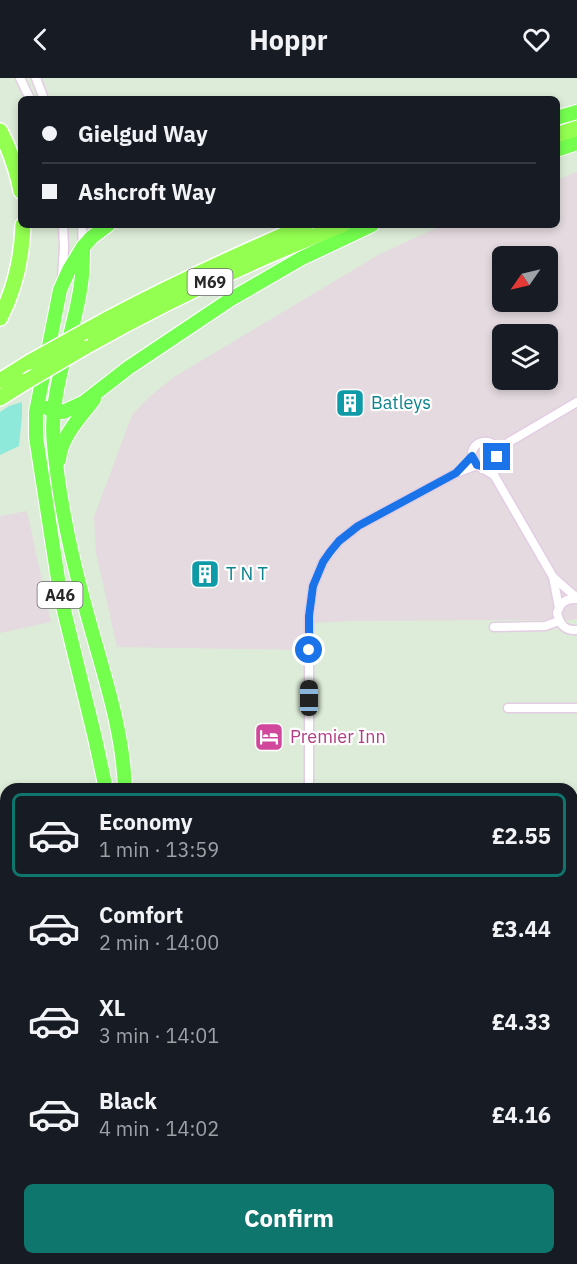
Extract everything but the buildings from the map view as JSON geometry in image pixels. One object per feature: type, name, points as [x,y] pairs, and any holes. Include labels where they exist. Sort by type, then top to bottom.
[{"type":"highway","points":[[560,117],[577,112]]},
{"type":"highway","points":[[560,134],[577,128]]},
{"type":"highway","points":[[0,130],[18,177]]},
{"type":"highway","points":[[560,149],[577,143]]},
{"type":"highway","points":[[0,318],[12,292],[21,260],[23,228]]},
{"type":"highway","name":"A46","points":[[104,228],[83,247],[60,290],[38,398],[36,436],[61,598],[105,783]]},
{"type":"highway","name":"M69","points":[[0,381],[129,307],[299,228]]},
{"type":"highway","name":"M69","points":[[0,398],[134,319],[234,270],[335,228]]},
{"type":"highway","name":"A46","points":[[54,411],[63,412],[71,409],[231,299],[302,258],[366,228]]},
{"type":"highway","name":"A46","points":[[83,247],[81,283],[60,373],[54,411],[53,443],[65,517],[83,600],[114,712],[125,783]]},
{"type":"highway","name":"A46","points":[[58,477],[59,454],[67,435],[100,390]]},
{"type":"highway","points":[[38,398],[44,406],[54,411]]},
{"type":"street","points":[[20,78],[29,96]]},
{"type":"street","points":[[36,78],[43,96]]},
{"type":"street","points":[[60,290],[64,248],[63,228]]},
{"type":"street","points":[[82,228],[83,247]]},
{"type":"street","points":[[495,449],[577,402]]},
{"type":"street","points":[[495,449],[487,442],[478,443],[472,450],[472,456],[479,466],[494,475],[553,577],[577,599]]},
{"type":"street","points":[[494,475],[495,449]]},
{"type":"street","points":[[456,473],[472,456]]},
{"type":"street","points":[[309,783],[309,616],[313,586],[323,562],[339,541],[358,526],[456,473],[479,466],[487,467],[494,462]]},
{"type":"street","points":[[553,577],[559,608]]},
{"type":"street","points":[[576,631],[565,628],[557,614],[562,603],[577,599]]},
{"type":"street","points":[[494,627],[545,626],[559,621]]},
{"type":"street","points":[[508,708],[577,708]]},
{"type":"shaded area","points":[[577,172],[577,619],[309,623],[309,650],[117,647],[96,553],[94,517],[132,415],[148,398],[174,377],[380,254],[436,228],[560,228],[560,179]]},
{"type":"shaded area","points":[[22,402],[19,446],[0,455],[0,412]]},
{"type":"shaded area","points":[[27,511],[51,622],[0,633],[0,516]]},
{"type":"place","name":"Batleys","points":[[350,403]]},
{"type":"place","name":"T N T","points":[[205,574]]},
{"type":"place","name":"Premier Inn","points":[[269,737]]},
{"type":"route","points":[[309,650],[309,616],[313,586],[323,562],[339,541],[358,526],[456,473],[472,456],[477,465],[484,467],[491,465],[497,457]]}]
